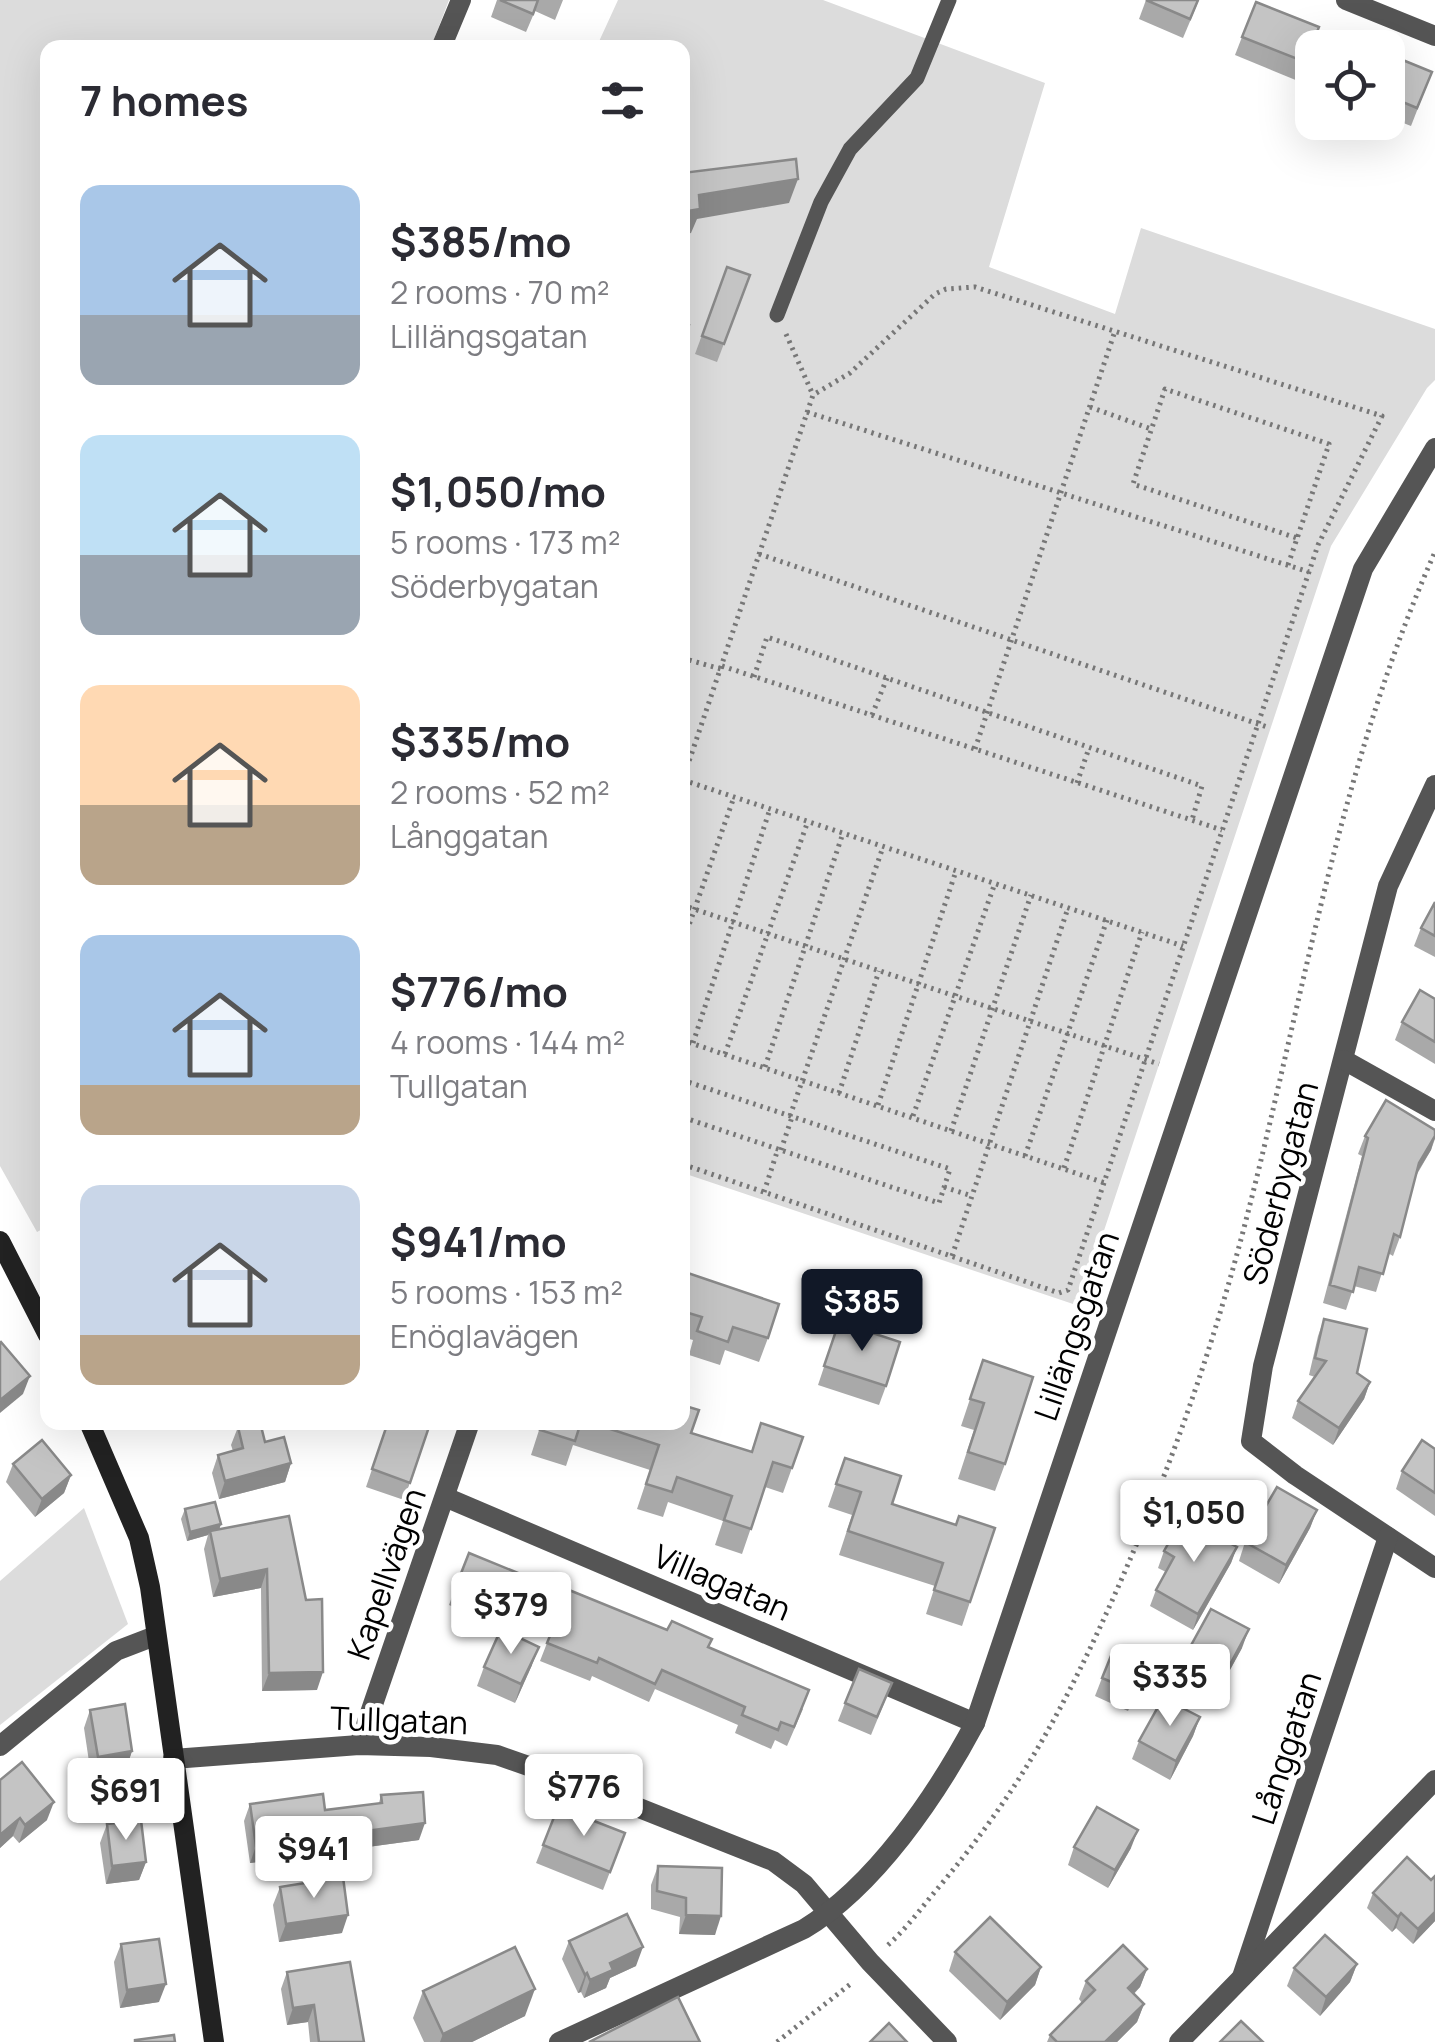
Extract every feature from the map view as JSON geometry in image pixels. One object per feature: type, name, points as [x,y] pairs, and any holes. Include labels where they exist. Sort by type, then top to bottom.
[{"type":"street","points":[[444,40],[461,0]]},
{"type":"street","points":[[1346,0],[1435,36]]},
{"type":"street","name":"Lillängsgatan","points":[[559,2042],[804,1929],[831,1912],[910,1827],[949,1772],[976,1723],[1363,569],[1435,448]]},
{"type":"street","name":"Söderbygatan","points":[[1388,1538],[1250,1441],[1263,1366],[1388,886],[1435,785]]},
{"type":"street","points":[[1344,1060],[1435,1111]]},
{"type":"street","points":[[0,1241],[40,1318]]},
{"type":"street","points":[[92,1430],[139,1538],[150,1587],[214,2042]]},
{"type":"street","name":"Kapellvägen","points":[[359,1746],[467,1430]]},
{"type":"street","name":"Villagatan","points":[[446,1497],[976,1723]]},
{"type":"street","points":[[1388,1538],[1435,1568]]},
{"type":"street","name":"Långgatan","points":[[1242,1977],[1388,1538]]},
{"type":"street","points":[[0,1746],[116,1652],[155,1636]]},
{"type":"street","name":"Tullgatan","points":[[172,1759],[359,1746],[432,1747],[497,1755],[773,1862],[804,1884],[870,1962],[947,2042]]},
{"type":"street","name":"Långgatan","points":[[1179,2042],[1435,1780]]},
{"type":"lane","points":[[777,315],[822,202],[850,149],[917,78],[949,0]]},
{"type":"path","points":[[690,1167],[1064,1293],[1072,1284],[1318,545],[1382,416],[975,287],[946,289],[935,294],[850,373],[813,395]]},
{"type":"path","points":[[690,760],[813,395],[777,315]]},
{"type":"path","points":[[975,749],[1115,331]]},
{"type":"path","points":[[1288,565],[1298,538],[1329,444],[1165,389],[1133,484],[1298,538]]},
{"type":"path","points":[[1090,407],[1152,429]]},
{"type":"path","points":[[808,412],[1309,572]]},
{"type":"path","points":[[777,2042],[856,1980],[964,1858],[1016,1788],[1057,1719],[1125,1571],[1201,1382],[1245,1224],[1295,1010],[1357,775],[1404,622],[1435,552]]},
{"type":"path","points":[[760,554],[1270,728]]},
{"type":"path","points":[[754,677],[767,637],[1202,786],[1192,820]]},
{"type":"path","points":[[690,660],[754,677],[1223,830]]},
{"type":"path","points":[[872,716],[887,678]]},
{"type":"path","points":[[1078,783],[1089,747]]},
{"type":"path","points":[[690,783],[1184,947]]},
{"type":"path","points":[[690,923],[734,796]]},
{"type":"path","points":[[693,1043],[770,809]]},
{"type":"path","points":[[725,1054],[808,822]]},
{"type":"path","points":[[765,1068],[843,833]]},
{"type":"path","points":[[764,1192],[883,846]]},
{"type":"path","points":[[878,1106],[956,871]]},
{"type":"path","points":[[913,1117],[995,883]]},
{"type":"path","points":[[951,1131],[1031,895]]},
{"type":"path","points":[[690,907],[1159,1064]]},
{"type":"path","points":[[952,1256],[1068,908]]},
{"type":"path","points":[[1025,1156],[1106,920]]},
{"type":"path","points":[[1064,1168],[1142,932]]},
{"type":"path","points":[[840,1093],[880,971]]},
{"type":"path","points":[[690,1042],[1105,1182]]},
{"type":"path","points":[[690,1083],[950,1169],[939,1203],[690,1121]]},
{"type":"path","points":[[944,1187],[972,1196]]},
{"type":"shaded area","points":[[0,0],[449,0],[434,40],[40,40],[40,1230],[37,1232],[0,1166]]},
{"type":"shaded area","points":[[618,0],[823,0],[1045,83],[989,267],[1115,314],[1141,228],[1435,329],[1435,380],[1331,546],[1079,1306],[690,1175],[690,40],[600,40]]},
{"type":"shaded area","points":[[84,1508],[128,1624],[0,1725],[0,1581]]},
{"type":"building","points":[[500,0],[538,0],[533,14]]},
{"type":"building","points":[[1146,0],[1198,0],[1190,19]]},
{"type":"building","points":[[1256,2],[1319,27],[1295,30],[1295,58],[1242,37]]},
{"type":"building","points":[[1405,61],[1432,72],[1417,108],[1405,103]]},
{"type":"building","points":[[796,159],[798,179],[699,195],[700,209],[690,211],[690,172]]},
{"type":"building","points":[[727,267],[750,275],[724,344],[702,336]]},
{"type":"building","points":[[1435,902],[1435,936],[1421,928]]},
{"type":"building","points":[[1420,990],[1435,999],[1435,1042],[1402,1022]]},
{"type":"building","points":[[1386,1100],[1435,1130],[1435,1136],[1419,1163],[1400,1237],[1394,1234],[1383,1274],[1359,1267],[1353,1292],[1330,1285],[1368,1138],[1365,1136]]},
{"type":"building","points":[[690,1274],[779,1304],[768,1338],[733,1327],[728,1342],[697,1331],[702,1317],[690,1313]]},
{"type":"building","points":[[1324,1319],[1367,1329],[1357,1373],[1370,1382],[1339,1428],[1298,1401],[1326,1361],[1315,1358]]},
{"type":"building","points":[[839,1322],[900,1342],[886,1386],[824,1366]]},
{"type":"building","points":[[0,1343],[30,1376],[0,1400]]},
{"type":"building","points":[[983,1360],[1033,1377],[1005,1464],[968,1452],[984,1403],[970,1399]]},
{"type":"building","points":[[690,1407],[699,1410],[691,1433],[752,1452],[761,1423],[803,1437],[792,1468],[773,1462],[751,1529],[724,1520],[732,1496],[677,1477],[672,1492],[646,1484],[659,1445],[613,1430],[690,1430]]},
{"type":"building","points":[[239,1430],[262,1430],[265,1442],[284,1437],[291,1463],[225,1481],[218,1455],[243,1448]]},
{"type":"building","points":[[385,1430],[428,1430],[410,1483],[372,1469]]},
{"type":"building","points":[[540,1430],[578,1430],[575,1441]]},
{"type":"building","points":[[42,1440],[71,1475],[42,1499],[13,1464]]},
{"type":"building","points":[[1422,1440],[1435,1449],[1435,1493],[1402,1471]]},
{"type":"building","points":[[845,1458],[901,1476],[892,1504],[956,1525],[959,1516],[995,1528],[970,1602],[934,1590],[943,1563],[848,1531],[861,1492],[836,1484]]},
{"type":"building","points":[[1277,1487],[1317,1510],[1286,1565],[1245,1542]]},
{"type":"building","points":[[215,1502],[221,1524],[190,1532],[185,1509]]},
{"type":"building","points":[[289,1516],[306,1600],[322,1599],[323,1672],[269,1673],[267,1569],[220,1579],[210,1531]]},
{"type":"building","points":[[1183,1518],[1237,1547],[1198,1614],[1156,1590],[1174,1557],[1164,1551]]},
{"type":"building","points":[[469,1553],[518,1573],[504,1607],[456,1586]]},
{"type":"building","points":[[569,1590],[667,1630],[672,1621],[712,1639],[708,1647],[809,1690],[794,1727],[781,1722],[778,1730],[742,1715],[745,1707],[662,1670],[655,1684],[599,1658],[597,1663],[547,1643]]},
{"type":"building","points":[[1211,1609],[1249,1629],[1227,1670],[1189,1649]]},
{"type":"building","points":[[501,1629],[539,1647],[521,1684],[484,1667]]},
{"type":"building","points":[[1113,1651],[1146,1665],[1135,1692],[1102,1678]]},
{"type":"building","points":[[859,1669],[892,1683],[877,1717],[845,1703]]},
{"type":"building","points":[[1163,1698],[1200,1717],[1176,1761],[1139,1741]]},
{"type":"building","points":[[125,1704],[132,1751],[98,1757],[90,1710]]},
{"type":"building","points":[[22,1762],[54,1802],[25,1825],[20,1818],[0,1835],[0,1780]]},
{"type":"building","points":[[423,1792],[425,1823],[256,1846],[250,1804],[323,1794],[325,1810],[382,1803],[381,1795]]},
{"type":"building","points":[[558,1807],[625,1833],[610,1872],[543,1845]]},
{"type":"building","points":[[1097,1807],[1138,1830],[1115,1870],[1074,1847]]},
{"type":"building","points":[[141,1820],[146,1862],[112,1866],[107,1824]]},
{"type":"building","points":[[1407,1857],[1431,1880],[1435,1876],[1435,1912],[1418,1929],[1401,1913],[1398,1917],[1373,1893]]},
{"type":"building","points":[[658,1866],[722,1868],[721,1916],[686,1915],[686,1898],[657,1891]]},
{"type":"building","points":[[343,1877],[348,1915],[286,1924],[280,1887]]},
{"type":"building","points":[[627,1914],[643,1947],[610,1963],[613,1970],[590,1980],[569,1941]]},
{"type":"building","points":[[990,1917],[1041,1967],[1007,2002],[955,1952]]},
{"type":"building","points":[[1325,1935],[1357,1964],[1326,1997],[1294,1968]]},
{"type":"building","points":[[159,1939],[166,1984],[127,1990],[121,1944]]},
{"type":"building","points":[[1123,1945],[1147,1969],[1128,1988],[1144,2004],[1105,2042],[1057,2042],[1050,2035],[1095,1990],[1086,1981]]},
{"type":"building","points":[[515,1947],[535,1989],[443,2034],[423,1991]]},
{"type":"building","points":[[350,1962],[364,2042],[319,2042],[314,2005],[293,2008],[287,1972]]},
{"type":"building","points":[[678,1997],[700,2042],[589,2042]]},
{"type":"building","points":[[1241,2021],[1263,2042],[1220,2042]]},
{"type":"building","points":[[889,2023],[907,2042],[870,2042]]},
{"type":"building","points":[[174,2035],[175,2042],[135,2042],[135,2040]]}]
